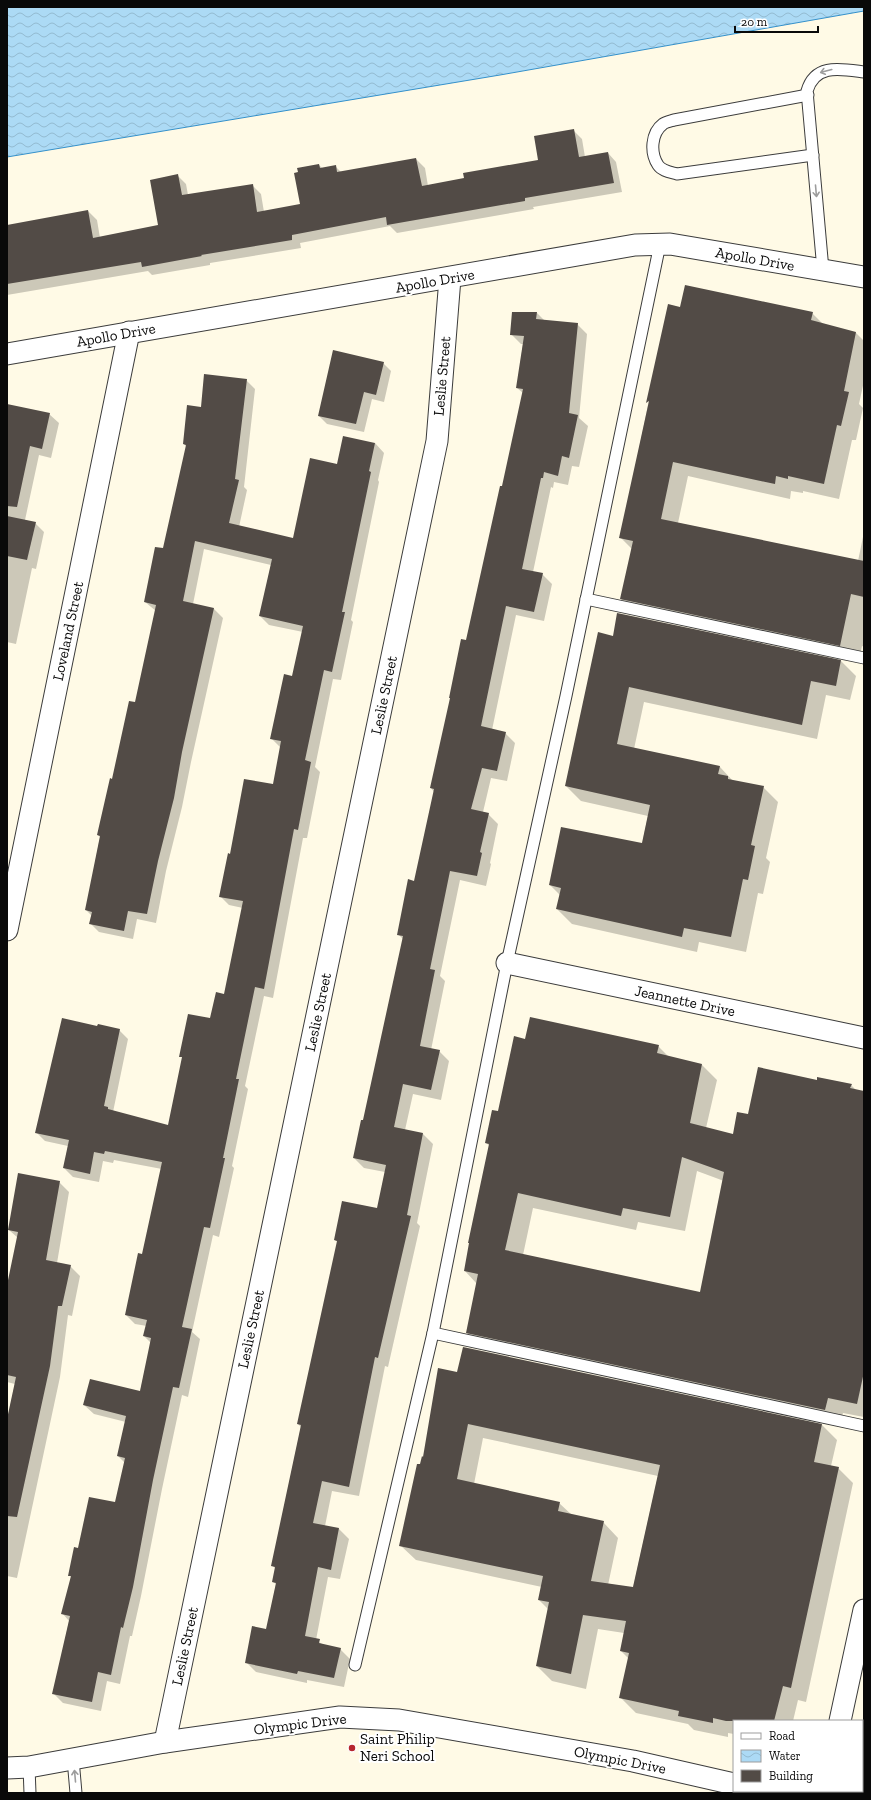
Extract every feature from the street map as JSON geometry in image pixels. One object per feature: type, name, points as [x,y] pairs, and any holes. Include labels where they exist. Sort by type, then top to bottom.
[{"type":"street","name":"Apollo Drive","points":[[7,354],[635,245],[670,244],[864,277]]},
{"type":"street","name":"Leslie Street","points":[[165,1742],[437,441],[450,278]]},
{"type":"street","name":"Loveland Street","points":[[7,930],[129,332]]},
{"type":"street","name":"Jeannette Drive","points":[[507,963],[864,1038]]},
{"type":"street","points":[[840,1720],[864,1610]]},
{"type":"street","name":"Olympic Drive","points":[[7,1768],[29,1767],[165,1742],[340,1717],[399,1720],[633,1761],[733,1784]]},
{"type":"lane","points":[[823,270],[807,91],[810,81],[815,75],[825,70],[838,69],[864,72]]},
{"type":"lane","points":[[808,95],[674,120],[663,124],[656,132],[653,142],[654,155],[658,166],[666,172],[677,174],[813,155]]},
{"type":"lane","points":[[355,1665],[434,1333],[507,963],[586,599],[660,244]]},
{"type":"lane","points":[[586,599],[864,658]]},
{"type":"lane","points":[[434,1333],[864,1426]]},
{"type":"lane","points":[[73,1759],[76,1793]]},
{"type":"lane","points":[[29,1767],[30,1793]]},
{"type":"water","points":[[7,7],[864,7],[864,11],[500,75],[7,157]]},
{"type":"building","points":[[574,129],[579,157],[608,152],[614,183],[525,198],[525,201],[387,225],[386,217],[292,235],[292,240],[201,255],[202,256],[142,267],[141,262],[7,284],[7,225],[88,210],[93,238],[158,225],[150,180],[178,174],[182,195],[253,184],[257,212],[300,204],[294,173],[298,172],[297,168],[319,164],[320,168],[336,165],[337,172],[416,158],[422,186],[464,178],[463,173],[538,160],[534,136]]},
{"type":"building","points":[[685,285],[813,312],[811,320],[856,332],[844,391],[849,392],[841,426],[837,425],[824,484],[788,476],[788,479],[776,476],[775,484],[673,462],[661,519],[864,561],[864,597],[851,594],[840,646],[620,599],[633,541],[619,538],[649,401],[646,403],[668,304],[680,307]]},
{"type":"building","points":[[512,312],[537,312],[536,319],[578,323],[569,413],[578,415],[569,458],[562,456],[558,476],[544,472],[543,478],[541,478],[522,569],[543,573],[534,612],[506,606],[481,726],[506,732],[497,771],[482,768],[471,809],[489,813],[480,852],[482,853],[477,876],[450,871],[430,969],[435,970],[420,1046],[440,1050],[431,1090],[403,1084],[394,1127],[423,1133],[407,1215],[411,1216],[378,1358],[375,1357],[349,1487],[322,1481],[313,1523],[339,1528],[331,1570],[318,1567],[305,1636],[320,1639],[319,1643],[341,1648],[334,1678],[298,1671],[297,1674],[245,1663],[252,1626],[266,1629],[276,1583],[272,1582],[275,1567],[271,1566],[301,1425],[297,1424],[337,1241],[334,1240],[342,1201],[377,1208],[386,1165],[353,1158],[361,1120],[363,1120],[403,936],[397,935],[408,879],[414,881],[434,789],[430,788],[450,698],[461,639],[466,640],[523,389],[516,388],[524,336],[510,335]]},
{"type":"building","points":[[333,350],[384,362],[376,395],[364,392],[356,424],[318,416]]},
{"type":"building","points":[[204,374],[247,379],[235,479],[239,480],[229,523],[293,538],[310,458],[337,464],[343,436],[375,443],[369,471],[371,472],[342,612],[345,612],[332,672],[324,670],[305,760],[311,762],[298,830],[294,829],[264,989],[255,987],[236,1079],[239,1079],[223,1158],[225,1158],[210,1228],[204,1227],[182,1327],[192,1329],[179,1388],[173,1387],[153,1480],[133,1587],[123,1628],[121,1627],[111,1675],[98,1672],[92,1702],[52,1694],[70,1616],[61,1614],[71,1576],[68,1576],[74,1547],[78,1548],[89,1497],[115,1502],[125,1458],[117,1456],[126,1416],[83,1405],[90,1379],[140,1391],[151,1338],[143,1336],[147,1320],[125,1315],[138,1253],[142,1254],[162,1162],[105,1151],[104,1154],[94,1152],[90,1174],[63,1168],[69,1140],[35,1133],[62,1018],[97,1026],[98,1024],[120,1029],[104,1106],[108,1107],[108,1109],[168,1125],[182,1057],[179,1057],[188,1014],[210,1018],[216,992],[224,994],[243,901],[219,897],[228,853],[230,854],[244,779],[273,784],[281,741],[270,739],[284,674],[292,676],[303,626],[259,616],[272,559],[195,541],[183,601],[214,608],[182,752],[174,798],[158,861],[147,914],[128,911],[124,931],[89,924],[92,912],[85,910],[100,836],[97,835],[110,778],[112,779],[129,701],[135,702],[156,605],[144,602],[155,547],[163,548],[186,445],[183,444],[187,405],[201,407]]},
{"type":"building","points":[[7,404],[50,413],[42,449],[30,446],[17,507],[7,506]]},
{"type":"building","points":[[7,516],[36,522],[27,560],[7,556]]},
{"type":"building","points":[[617,613],[841,660],[836,686],[811,681],[802,725],[629,687],[617,744],[720,766],[718,774],[728,776],[728,779],[764,786],[751,845],[755,846],[748,880],[743,879],[731,937],[684,928],[682,937],[556,909],[561,888],[549,885],[561,827],[642,843],[650,805],[565,786],[598,632],[613,636]]},
{"type":"building","points":[[530,1017],[659,1045],[657,1053],[702,1064],[690,1123],[733,1134],[737,1112],[748,1114],[758,1067],[817,1080],[817,1077],[852,1084],[850,1088],[864,1091],[864,1372],[857,1404],[828,1398],[825,1410],[466,1333],[478,1274],[464,1271],[468,1243],[489,1144],[485,1143],[492,1110],[498,1111],[514,1036],[525,1039]],"holes":[[[682,1157],[724,1172],[700,1292],[505,1250],[518,1193],[621,1216],[623,1208],[670,1217]]]},
{"type":"building","points":[[18,1173],[60,1181],[46,1260],[71,1265],[62,1306],[58,1306],[50,1366],[17,1517],[7,1516],[7,1419],[16,1377],[7,1375],[7,1285],[18,1232],[8,1230]]},
{"type":"building","points":[[463,1347],[822,1424],[814,1462],[839,1467],[791,1688],[783,1686],[774,1720],[726,1721],[713,1718],[713,1723],[678,1716],[679,1711],[619,1698],[629,1653],[620,1651],[626,1621],[583,1615],[571,1674],[536,1666],[549,1602],[538,1600],[543,1576],[399,1546],[417,1464],[420,1464],[422,1456],[423,1457],[438,1368],[457,1372]],"holes":[[[468,1424],[660,1465],[633,1587],[591,1581],[604,1521],[558,1511],[560,1502],[457,1479]]]},
{"type":"place","name":"Saint Philip Neri School","points":[[352,1748]]}]
